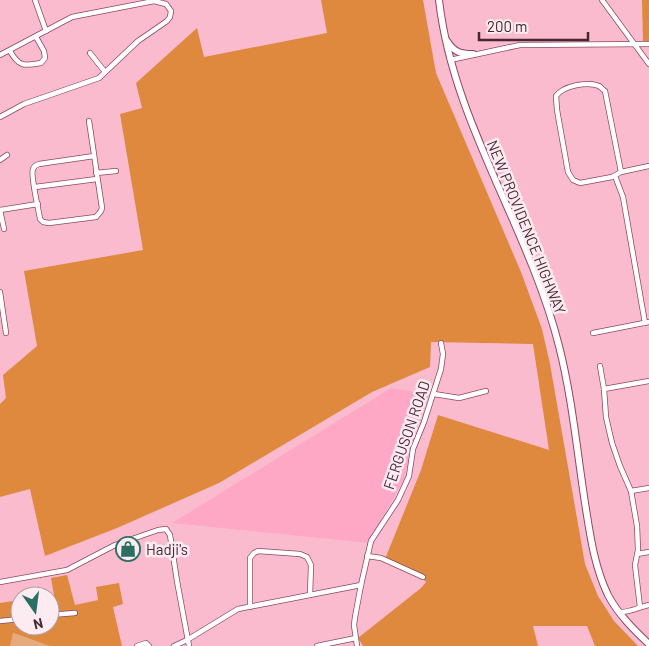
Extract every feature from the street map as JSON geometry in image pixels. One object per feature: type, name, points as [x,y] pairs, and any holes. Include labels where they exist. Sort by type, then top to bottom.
[{"type":"highway","name":"NEW PROVIDENCE HIGHWAY","points":[[439,0],[450,60],[464,104],[535,270],[547,304],[563,365],[596,562],[605,588],[638,634],[649,642]]},
{"type":"highway","points":[[445,38],[453,49],[459,53],[473,54]]},
{"type":"street","points":[[35,0],[46,31]]},
{"type":"street","points":[[602,0],[649,64]]},
{"type":"street","points":[[0,56],[72,17],[154,1],[166,4],[171,11],[167,22],[138,41],[99,78],[24,104],[0,117]]},
{"type":"street","points":[[10,51],[17,62],[22,65],[41,63],[45,58],[36,37]]},
{"type":"street","points":[[450,60],[532,44],[649,44]]},
{"type":"street","points":[[90,53],[105,72]]},
{"type":"street","points":[[621,172],[607,98],[602,88],[586,84],[561,91],[556,96],[557,110],[568,172],[573,180],[580,183],[615,176],[621,172],[649,166]]},
{"type":"street","points":[[89,121],[102,208],[100,214],[96,217],[46,223],[40,219],[32,172],[36,165],[94,156]]},
{"type":"street","points":[[0,160],[7,155]]},
{"type":"street","points":[[35,187],[116,171]]},
{"type":"street","points":[[593,333],[647,322],[623,197],[615,176]]},
{"type":"street","points":[[4,229],[0,210],[38,204]]},
{"type":"street","points":[[0,292],[6,333]]},
{"type":"street","name":"FERGUSON ROAD","points":[[357,646],[355,617],[371,541],[398,500],[409,476],[413,449],[442,369],[443,354],[441,343]]},
{"type":"street","points":[[600,366],[606,417],[612,443],[631,491],[637,526],[637,554],[634,565],[640,607]]},
{"type":"street","points":[[604,389],[649,381]]},
{"type":"street","points":[[434,394],[464,398],[486,391]]},
{"type":"street","points":[[631,491],[649,488]]},
{"type":"street","points":[[0,582],[67,570],[115,544],[166,529],[170,535],[189,646]]},
{"type":"street","points":[[250,607],[250,558],[254,552],[258,551],[300,554],[307,557],[311,565],[310,595]]},
{"type":"street","points":[[637,554],[649,552]]},
{"type":"street","points":[[367,556],[381,558],[423,577]]},
{"type":"street","points":[[174,646],[235,611],[361,585]]},
{"type":"street","points":[[623,615],[649,605]]},
{"type":"street","points":[[60,614],[75,612]]},
{"type":"street","points":[[317,646],[356,638]]},
{"type":"street","points":[[137,646],[146,643],[149,646]]},
{"type":"shaded area","points":[[321,0],[423,0],[436,73],[521,272],[542,329],[550,364],[585,564],[598,596],[614,621],[638,646],[595,646],[587,626],[533,626],[538,646],[363,646],[358,638],[426,582],[421,577],[385,559],[421,470],[438,415],[549,450],[533,344],[431,342],[430,367],[372,392],[219,483],[117,528],[45,556],[30,489],[0,497],[0,404],[6,398],[3,375],[37,346],[24,271],[143,250],[120,114],[142,108],[136,83],[197,28],[204,57],[327,33]]},
{"type":"shaded area","points":[[642,0],[649,0],[649,41],[643,41]]},
{"type":"shaded area","points":[[391,388],[429,394],[412,442],[404,479],[368,543],[172,523]]},
{"type":"shaded area","points":[[67,575],[75,605],[98,600],[96,587],[119,583],[123,604],[113,607],[122,646],[50,646],[22,636],[60,636],[60,586],[52,586],[51,578]]},
{"type":"shaded area","points":[[10,602],[10,636],[12,636],[10,646],[0,646],[0,603]]},
{"type":"shaded area","points":[[12,636],[21,636],[50,646],[10,646]]},
{"type":"place","name":"Hadji's","points":[[128,549]]}]
